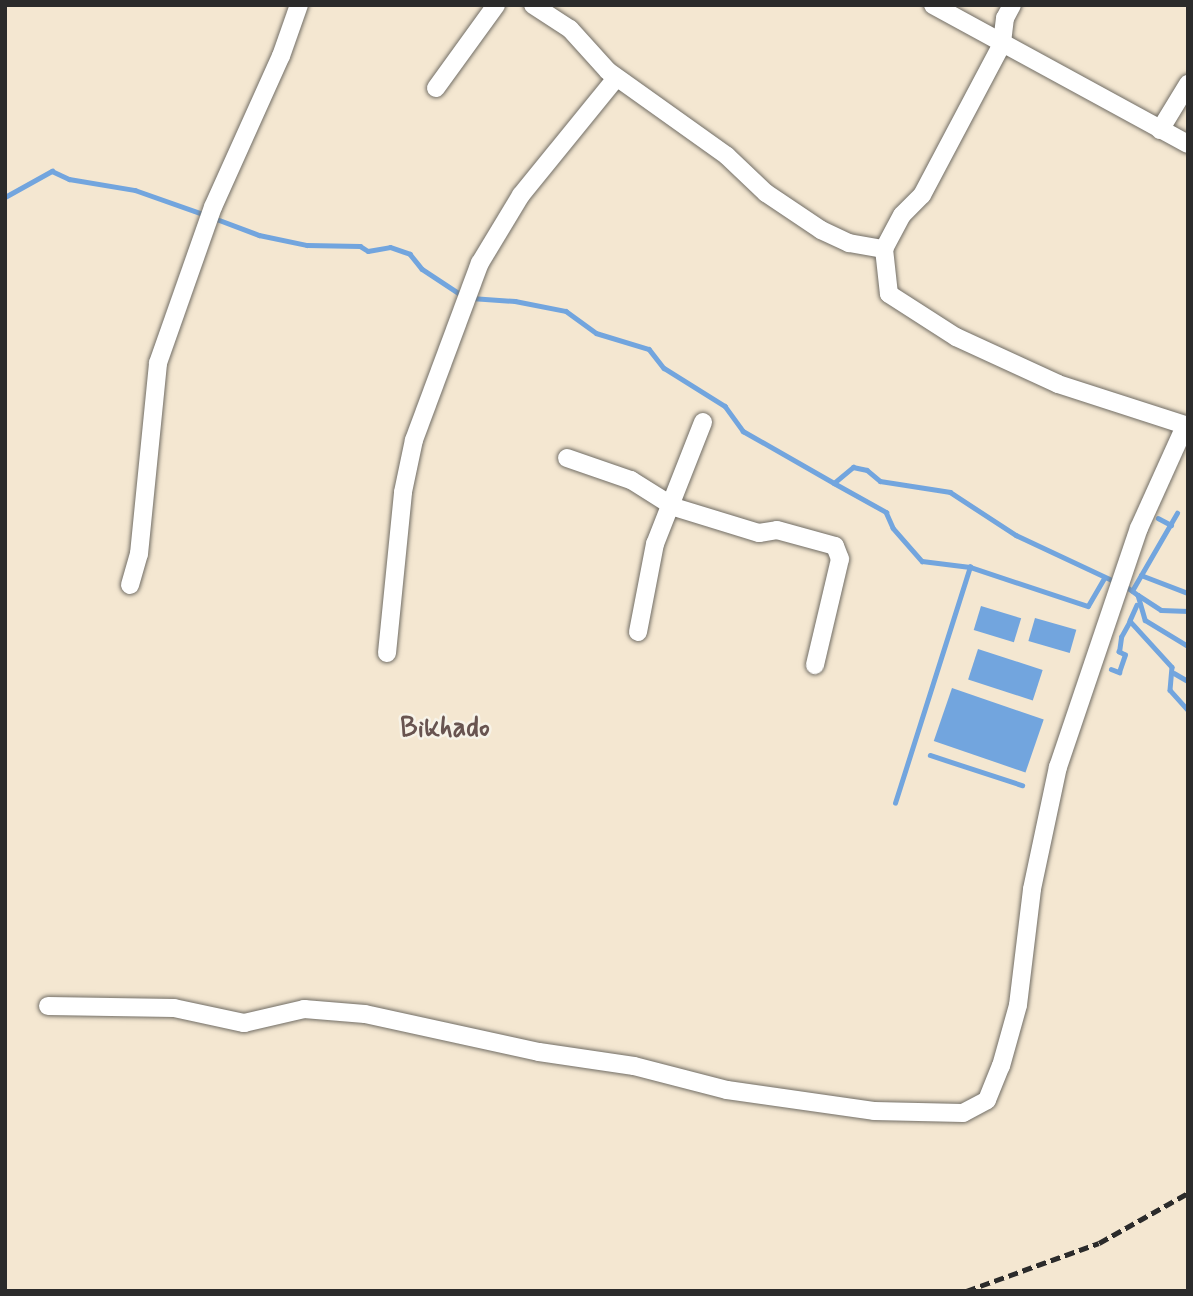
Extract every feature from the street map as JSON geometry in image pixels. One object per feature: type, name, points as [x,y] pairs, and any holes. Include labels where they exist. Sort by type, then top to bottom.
[{"type":"street","points":[[130,585],[139,554],[158,363],[213,208],[281,56],[299,5]]},
{"type":"street","points":[[436,89],[496,5]]},
{"type":"street","points":[[533,5],[570,29],[617,78],[821,230],[849,243],[884,249]]},
{"type":"street","points":[[933,5],[1188,144]]},
{"type":"street","points":[[48,1006],[174,1008],[244,1023],[304,1009],[365,1014],[538,1052],[634,1066],[727,1090],[874,1111],[963,1114],[987,1100],[1001,1066],[1018,1005],[1032,889],[1058,767],[1139,528],[1187,426],[1058,384],[956,337],[889,294],[884,249],[902,215],[922,195],[1002,44],[1005,18],[1012,5]]},
{"type":"street","points":[[387,653],[398,531],[414,440],[480,263],[521,195],[617,78]]},
{"type":"street","points":[[1160,130],[1188,84]]},
{"type":"street","points":[[638,632],[655,544],[674,507],[703,422]]},
{"type":"street","points":[[567,458],[631,480],[674,507],[759,533],[777,530],[835,547],[840,559],[815,665]]},
{"type":"water","points":[[981,606],[1021,618],[1014,642],[974,630]]},
{"type":"water","points":[[1035,618],[1076,630],[1070,653],[1028,641]]},
{"type":"water","points":[[978,649],[1043,670],[1033,700],[968,679]]},
{"type":"water","points":[[952,688],[1044,720],[1025,773],[934,741]]},
{"type":"waterway","points":[[5,197],[52,171],[69,179],[135,190],[206,215]]},
{"type":"waterway","points":[[214,218],[259,235],[307,245],[360,246],[368,251],[390,247],[410,254],[422,269],[463,296]]},
{"type":"waterway","points":[[471,298],[515,301],[566,311],[596,333],[649,349],[664,368],[725,406],[743,431],[834,483],[853,467],[867,470],[880,481],[950,492],[1016,535],[1112,580]]},
{"type":"waterway","points":[[834,483],[886,512],[893,528],[922,561],[970,567],[1088,606],[1104,578]]},
{"type":"waterway","points":[[1132,591],[1177,513]]},
{"type":"waterway","points":[[1158,518],[1171,525]]},
{"type":"waterway","points":[[895,803],[970,567]]},
{"type":"waterway","points":[[1141,575],[1188,593]]},
{"type":"waterway","points":[[1127,587],[1138,595],[1145,620],[1188,646]]},
{"type":"waterway","points":[[1138,595],[1161,610],[1188,611]]},
{"type":"waterway","points":[[1137,605],[1130,621],[1172,667],[1170,690],[1188,710]]},
{"type":"waterway","points":[[1111,669],[1119,672],[1125,655],[1119,652],[1121,637],[1130,621]]},
{"type":"waterway","points":[[1174,673],[1188,681]]},
{"type":"waterway","points":[[930,755],[1022,785]]},
{"type":"railway","points":[[966,1291],[1099,1243],[1188,1193]]},
{"type":"district","name":"Bikhado","points":[[445,729]]}]
